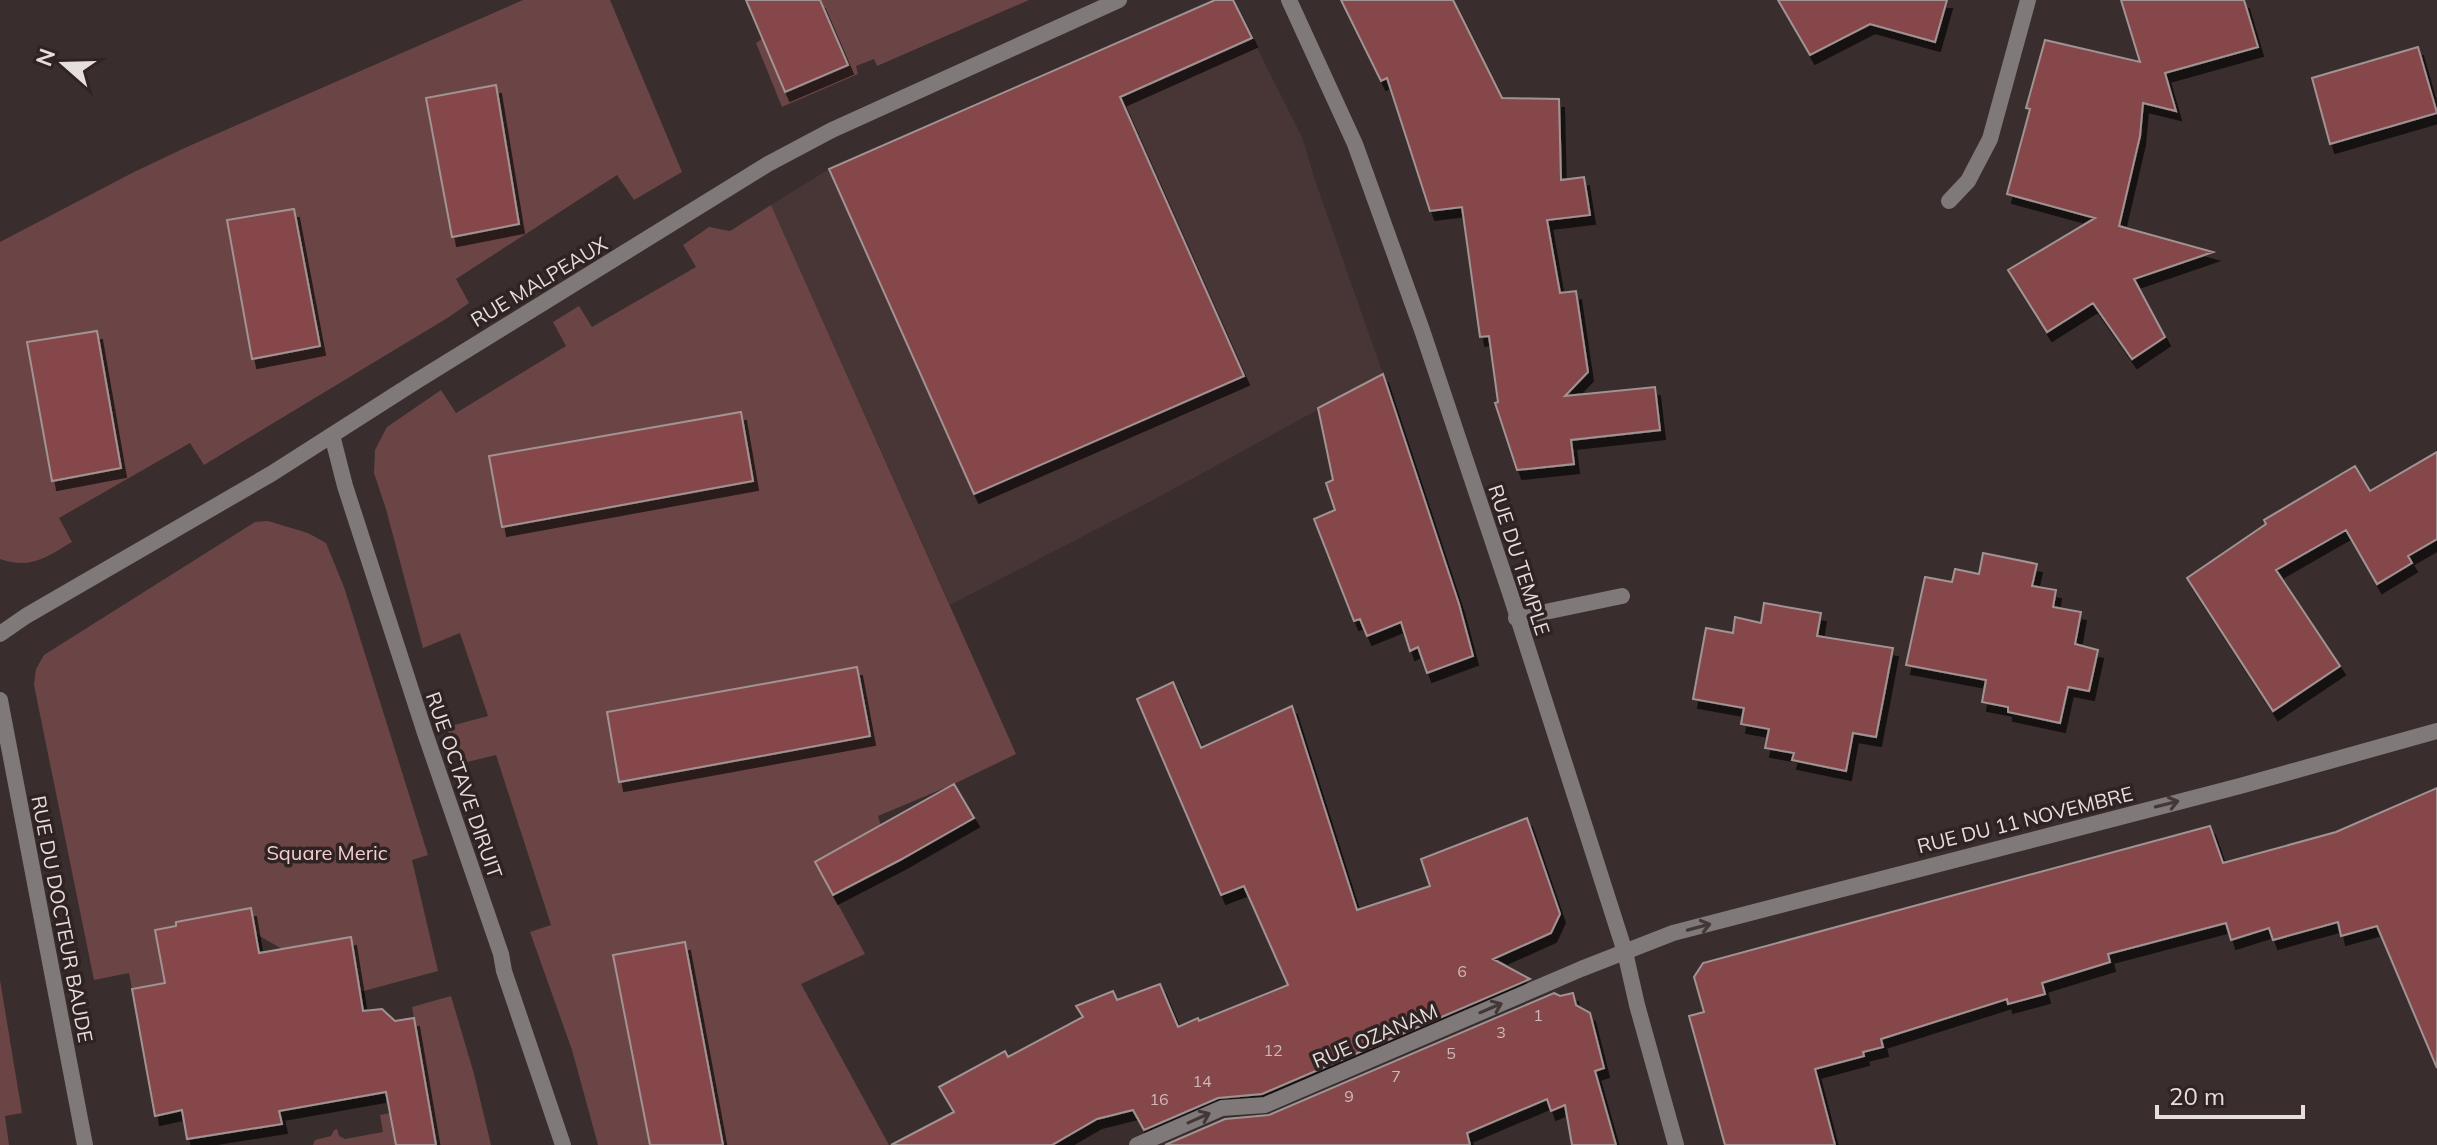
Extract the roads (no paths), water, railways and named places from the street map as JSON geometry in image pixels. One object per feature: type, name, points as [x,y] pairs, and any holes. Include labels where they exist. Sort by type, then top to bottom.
[{"type":"street","name":"RUE MALPEAUX","points":[[0,634],[271,474],[768,164],[832,130],[1119,0]]},
{"type":"street","name":"RUE DU TEMPLE","points":[[1289,0],[1355,144],[1427,345],[1625,952],[1676,1145]]},
{"type":"street","points":[[1949,201],[1968,181],[1990,139],[2028,0]]},
{"type":"street","name":"RUE OCTAVE DIRUIT","points":[[332,435],[345,486],[425,733],[563,1145]]},
{"type":"street","points":[[1516,618],[1622,596]]},
{"type":"street","name":"RUE DU DOCTEUR BAUDE","points":[[0,700],[85,1145]]},
{"type":"street","name":"RUE DU 11 NOVEMBRE","points":[[1625,952],[1673,933],[2240,786],[2437,731]]},
{"type":"street","name":"RUE OZANAM","points":[[1137,1145],[1222,1108],[1265,1105],[1625,952]]},
{"type":"park label","name":"Square Meric","points":[[327,853]]}]
